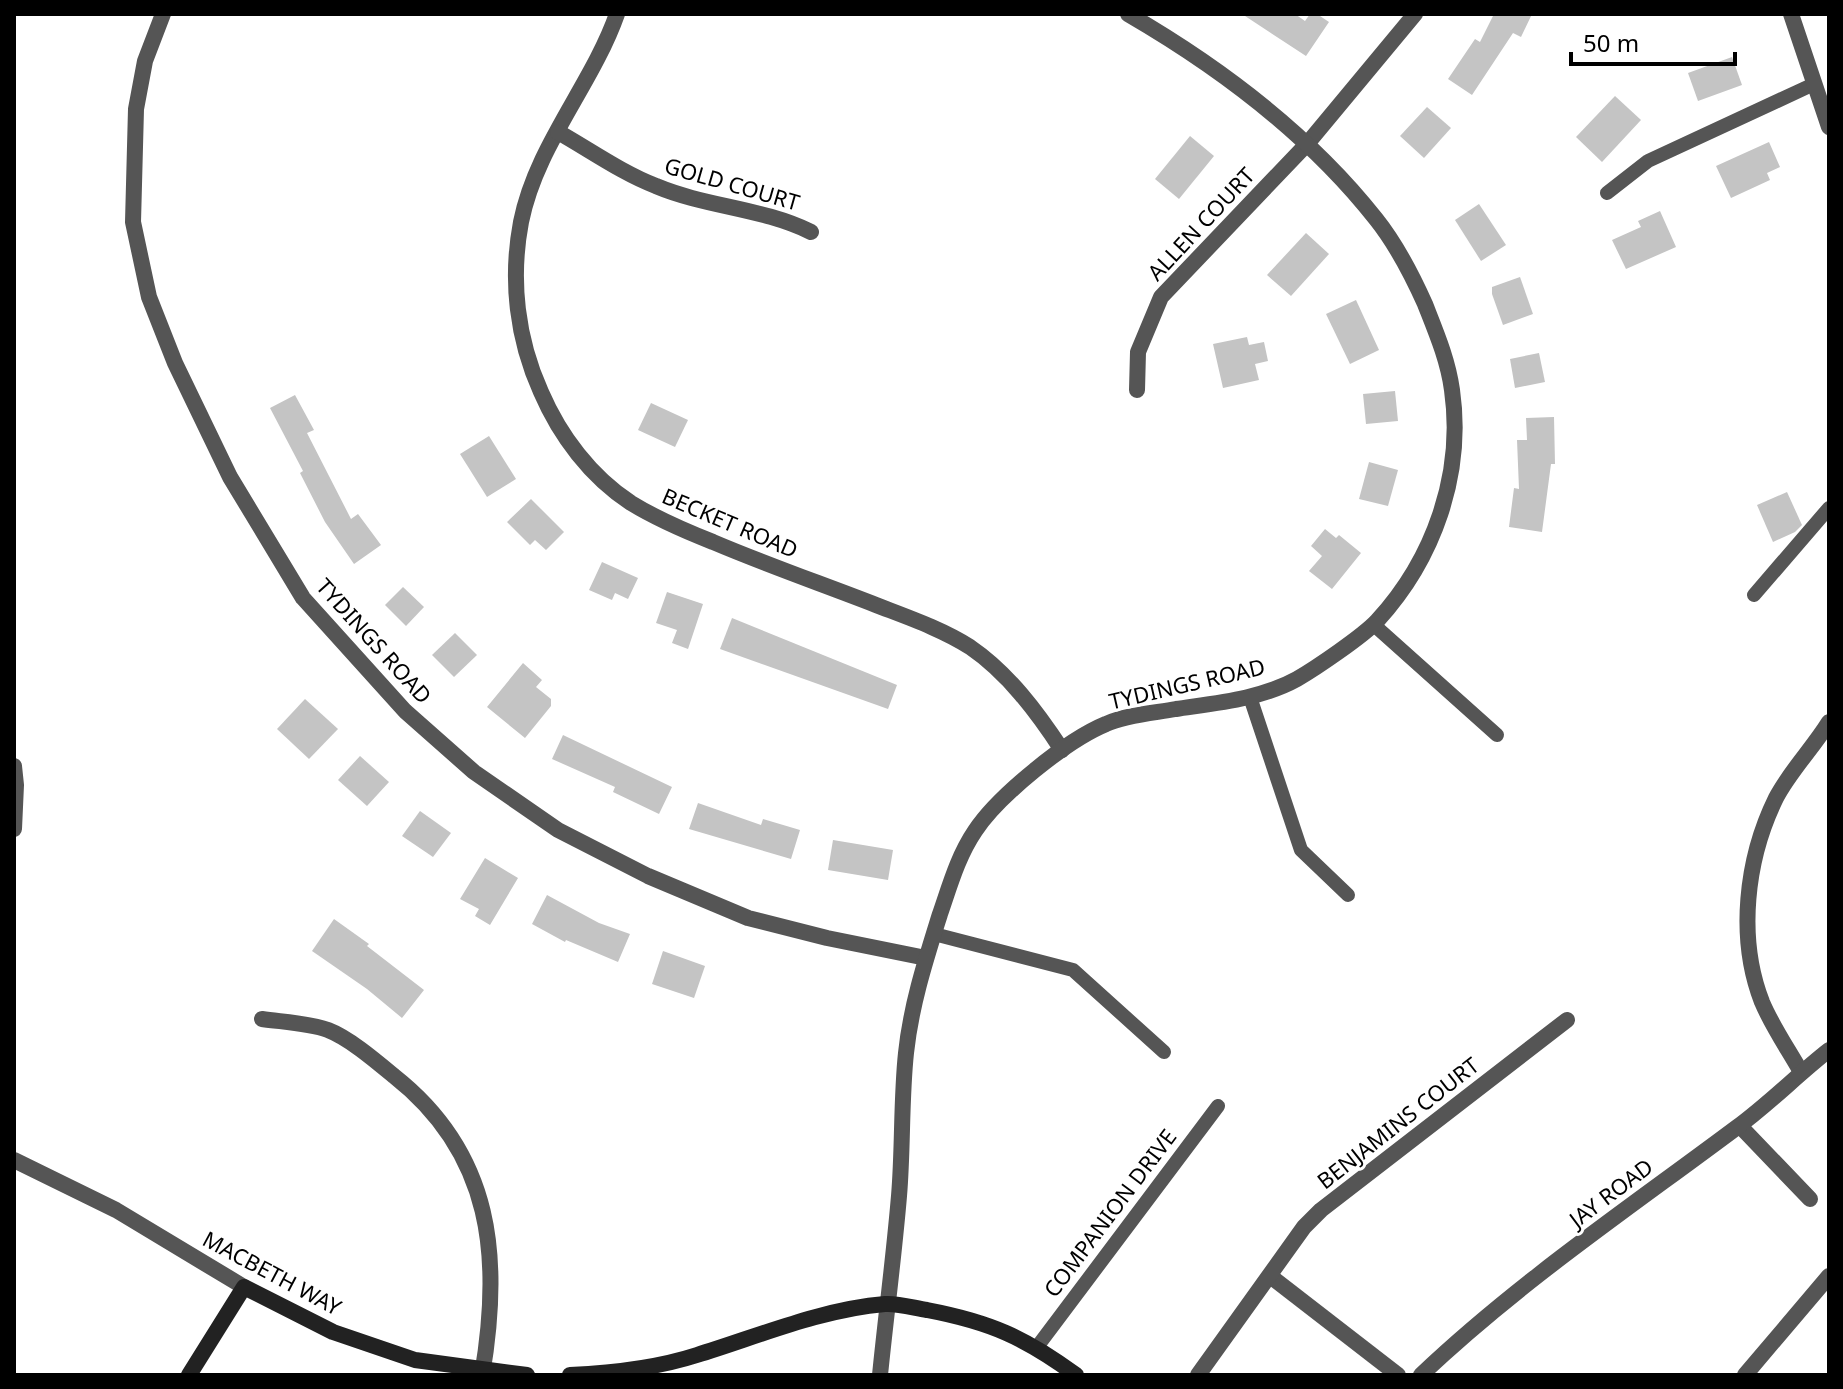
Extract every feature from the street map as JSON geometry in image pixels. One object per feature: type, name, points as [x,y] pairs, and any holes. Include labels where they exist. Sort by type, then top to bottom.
[{"type":"street","name":"TYDINGS ROAD","points":[[163,14],[145,61],[135,124],[133,222],[149,297],[175,363],[230,477],[303,598],[405,711],[474,772],[558,830],[648,876],[748,918],[926,958]]},
{"type":"street","name":"BECKET ROAD","points":[[617,14],[587,80],[533,181],[521,220],[516,295],[522,340],[551,416],[577,453],[631,503],[676,527],[919,621],[970,647],[1004,676],[1037,712],[1062,750]]},
{"type":"street","name":"TYDINGS ROAD","points":[[880,1375],[899,1195],[906,1053],[926,958],[952,877],[975,831],[996,804],[1062,750],[1107,723],[1250,697],[1296,680],[1374,625],[1400,593],[1427,551],[1445,504],[1453,449],[1453,393],[1444,354],[1412,276],[1378,220],[1307,144],[1270,110],[1226,77],[1128,14]]},
{"type":"street","name":"ALLEN COURT","points":[[1137,390],[1138,352],[1161,297],[1307,144],[1415,14]]},
{"type":"street","points":[[1791,14],[1829,127]]},
{"type":"street","name":"GOLD COURT","points":[[558,132],[655,186],[791,222],[811,232]]},
{"type":"street","points":[[1801,1072],[1762,1001],[1750,949],[1747,910],[1757,851],[1777,797],[1829,722]]},
{"type":"street","points":[[14,766],[14,829]]},
{"type":"street","points":[[262,1019],[330,1031],[413,1090],[445,1125],[481,1197],[488,1231],[492,1261],[483,1373]]},
{"type":"street","name":"BENJAMINS COURT","points":[[1198,1375],[1304,1227],[1321,1210],[1567,1020]]},
{"type":"street","name":"JAY ROAD","points":[[1421,1375],[1475,1324],[1740,1126],[1829,1050]]},
{"type":"street","points":[[1740,1126],[1810,1199]]},
{"type":"street","name":"MACBETH WAY","points":[[14,1160],[116,1210],[244,1287],[333,1332],[415,1360],[483,1373],[527,1375]]},
{"type":"street","points":[[1270,1276],[1398,1375]]},
{"type":"street","points":[[1745,1375],[1829,1276]]},
{"type":"street","points":[[189,1375],[244,1287]]},
{"type":"street","points":[[570,1375],[610,1373],[694,1356],[799,1322],[887,1303],[987,1324],[1037,1347],[1076,1375]]},
{"type":"lane","points":[[1607,193],[1648,161],[1814,84]]},
{"type":"lane","points":[[1754,595],[1829,508]]},
{"type":"lane","points":[[1374,625],[1497,735]]},
{"type":"lane","points":[[1250,697],[1301,850],[1348,895]]},
{"type":"lane","points":[[934,934],[1073,970],[1164,1052]]},
{"type":"lane","name":"COMPANION DRIVE","points":[[1037,1347],[1218,1106]]},
{"type":"building","points":[[1242,14],[1295,14],[1305,21],[1310,14],[1317,14],[1329,22],[1306,56]]},
{"type":"building","points":[[1494,14],[1532,14],[1521,37],[1513,33],[1472,95],[1448,79],[1475,39],[1480,42]]},
{"type":"building","points":[[1732,57],[1742,85],[1698,101],[1688,73]]},
{"type":"building","points":[[1615,96],[1641,120],[1602,162],[1576,137]]},
{"type":"building","points":[[1427,107],[1451,128],[1424,158],[1400,136]]},
{"type":"building","points":[[1190,136],[1214,156],[1179,199],[1155,179]]},
{"type":"building","points":[[1769,142],[1780,167],[1767,173],[1770,180],[1731,198],[1716,166]]},
{"type":"building","points":[[1479,204],[1506,245],[1481,261],[1455,220]]},
{"type":"building","points":[[1660,211],[1676,247],[1626,269],[1612,240],[1641,227],[1638,221]]},
{"type":"building","points":[[1306,233],[1329,254],[1291,296],[1267,275]]},
{"type":"building","points":[[1520,277],[1533,314],[1503,325],[1492,287]]},
{"type":"building","points":[[1356,300],[1379,350],[1350,364],[1326,314]]},
{"type":"building","points":[[1247,337],[1249,345],[1264,342],[1268,361],[1255,364],[1259,380],[1223,388],[1213,344]]},
{"type":"building","points":[[1539,353],[1545,382],[1515,388],[1510,359]]},
{"type":"building","points":[[1395,391],[1398,421],[1366,424],[1363,394]]},
{"type":"building","points":[[295,395],[314,430],[307,433],[351,519],[358,514],[381,545],[354,564],[325,522],[270,408]]},
{"type":"building","points":[[651,403],[688,420],[675,447],[638,430]]},
{"type":"building","points":[[1554,417],[1555,464],[1551,464],[1542,532],[1509,527],[1514,488],[1519,489],[1517,440],[1527,440],[1526,418]]},
{"type":"building","points":[[489,436],[516,479],[487,497],[460,454]]},
{"type":"building","points":[[1369,462],[1398,470],[1388,506],[1359,499]]},
{"type":"building","points":[[1787,492],[1802,525],[1795,532],[1773,542],[1757,505]]},
{"type":"building","points":[[531,499],[564,532],[546,550],[535,540],[530,545],[507,522]]},
{"type":"building","points":[[1325,529],[1336,538],[1339,535],[1361,553],[1332,589],[1309,571],[1322,556],[1311,546]]},
{"type":"building","points":[[602,562],[638,578],[628,599],[615,593],[612,600],[589,590]]},
{"type":"building","points":[[403,587],[424,607],[406,626],[385,605]]},
{"type":"building","points":[[667,592],[703,604],[688,649],[672,643],[677,630],[656,623]]},
{"type":"building","points":[[732,618],[897,685],[888,709],[720,649]]},
{"type":"building","points":[[455,633],[477,655],[454,677],[432,655]]},
{"type":"building","points":[[523,663],[542,680],[536,687],[551,699],[551,706],[525,738],[487,707]]},
{"type":"building","points":[[305,699],[338,729],[309,759],[277,729]]},
{"type":"building","points":[[563,735],[672,787],[659,814],[613,792],[615,787],[552,759]]},
{"type":"building","points":[[360,756],[389,782],[367,806],[338,780]]},
{"type":"building","points":[[698,803],[761,825],[763,819],[800,830],[791,859],[689,829]]},
{"type":"building","points":[[420,811],[451,833],[433,857],[402,836]]},
{"type":"building","points":[[833,840],[893,850],[888,880],[828,870]]},
{"type":"building","points":[[485,858],[518,878],[490,925],[475,916],[479,909],[460,899]]},
{"type":"building","points":[[547,895],[599,923],[630,934],[618,962],[565,942],[532,924]]},
{"type":"building","points":[[334,919],[424,990],[402,1018],[312,951]]},
{"type":"building","points":[[663,951],[705,966],[694,998],[652,984]]}]
